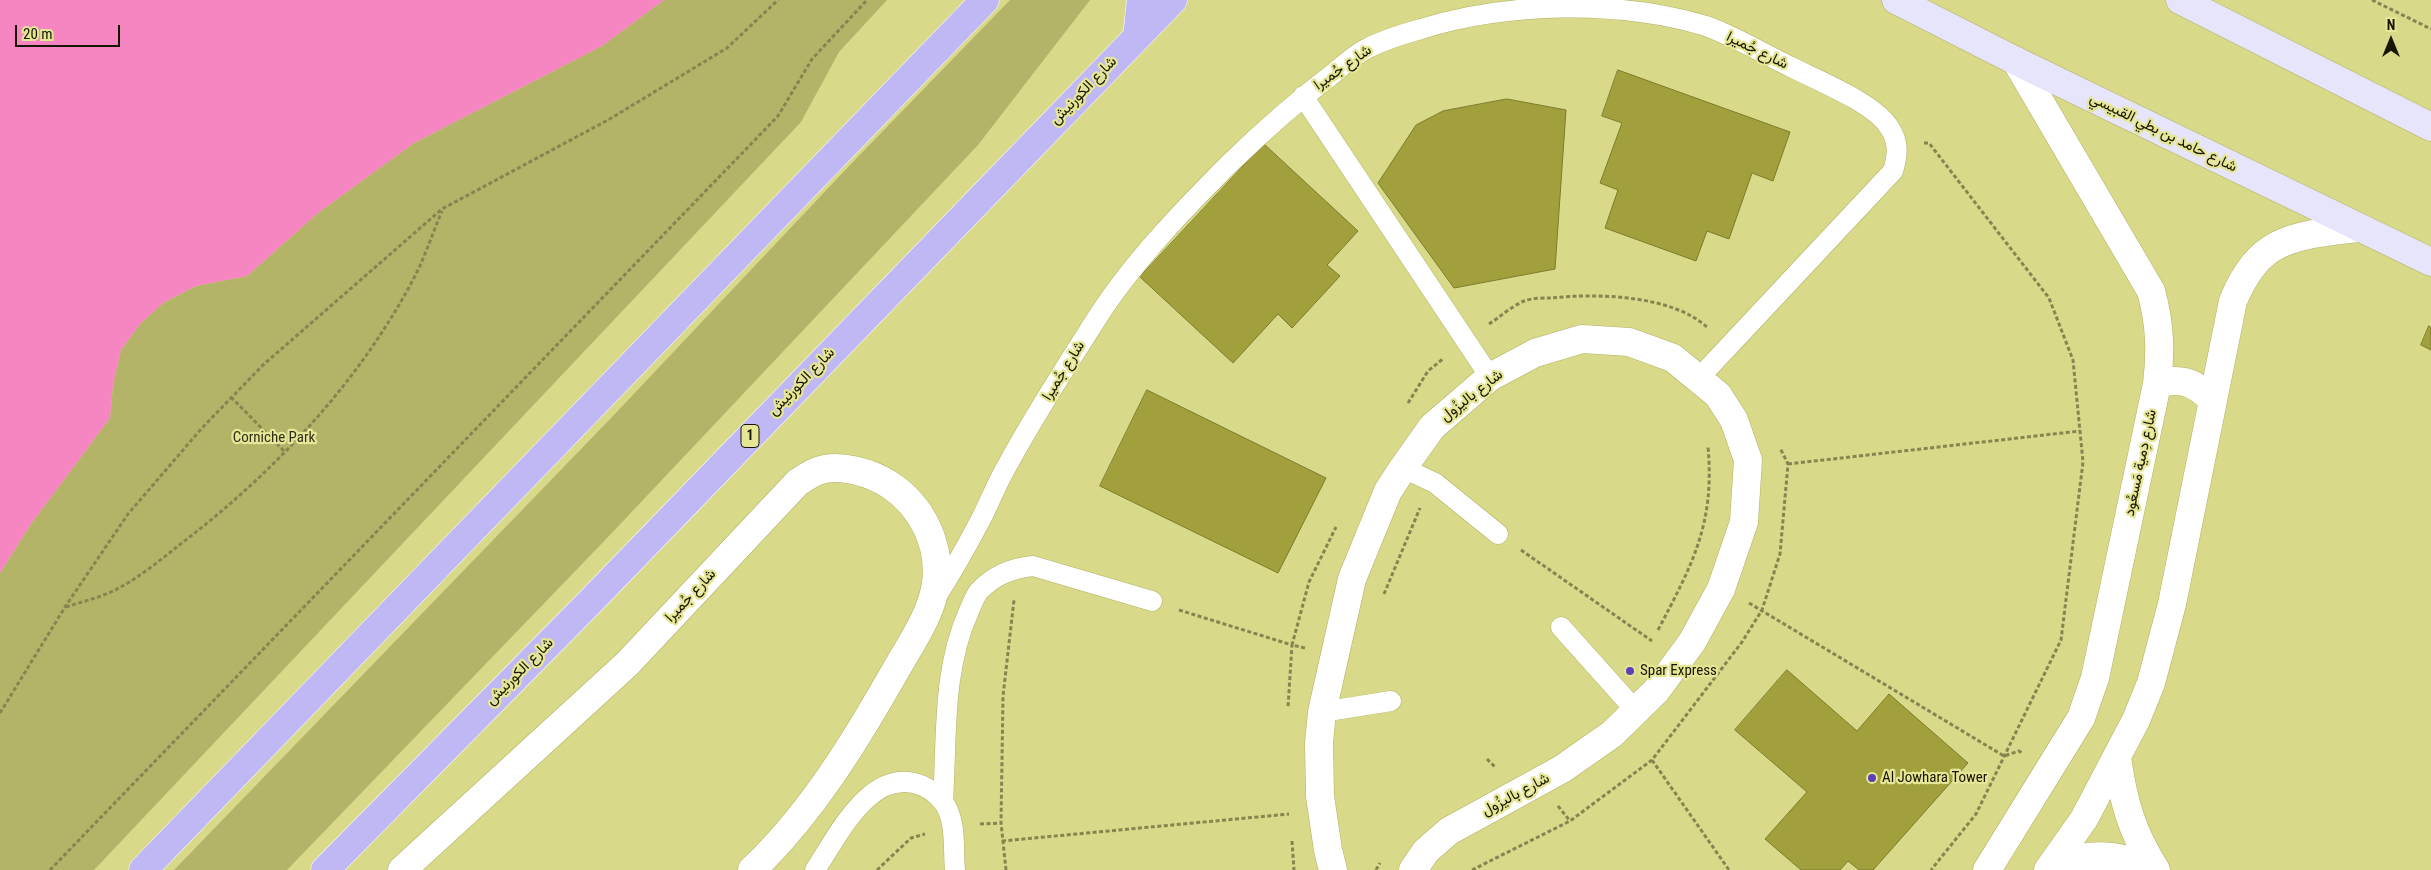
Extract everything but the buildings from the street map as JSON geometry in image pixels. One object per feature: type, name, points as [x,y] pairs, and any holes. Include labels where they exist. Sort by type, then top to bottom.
[{"type":"highway","points":[[143,870],[985,0]]},
{"type":"highway","points":[[1137,37],[1140,0]]},
{"type":"highway","name":"شارع الكورنيش","points":[[325,870],[588,604],[1173,0]]},
{"type":"main road","name":"شارع حامد بن بطي القبيسي","points":[[1896,0],[2016,62],[2431,262]]},
{"type":"main road","points":[[2180,0],[2431,127]]},
{"type":"street","name":"شارع دِمية مَسعُود","points":[[1987,870],[2081,718],[2095,678],[2157,384],[2160,354],[2160,332],[2151,291],[2016,62]]},
{"type":"street","points":[[2050,867],[2084,818],[2117,757],[2148,690],[2163,643],[2233,301],[2242,279],[2257,259],[2277,245],[2300,235],[2358,228]]},
{"type":"street","name":"شارع باليزُول","points":[[1333,870],[1320,796],[1319,743],[1322,712],[1352,579],[1388,491],[1403,468],[1432,428],[1490,377],[1535,353],[1582,339],[1629,342],[1673,358],[1718,395],[1734,420],[1748,460],[1744,522],[1721,588],[1692,642],[1656,691],[1612,734],[1562,770],[1449,831],[1426,851],[1413,870]]},
{"type":"street","points":[[2157,384],[2168,381],[2181,381],[2194,384],[2204,391],[2212,401]]},
{"type":"street","name":"شارع جُميرا","points":[[402,870],[627,664],[798,482],[818,471],[842,468],[869,475],[889,485],[910,501],[927,526],[935,550],[936,583],[927,611],[914,638],[862,730],[806,810],[767,856],[752,870]]},
{"type":"street","points":[[2117,757],[2121,788],[2129,818],[2142,848],[2156,870]]},
{"type":"street","points":[[2050,867],[2073,858],[2095,855],[2118,856],[2139,863],[2152,870]]},
{"type":"lane","name":"شارع جُميرا","points":[[927,611],[956,565],[1007,465],[1099,314],[1147,252],[1199,193],[1255,138],[1303,96],[1365,50],[1406,34],[1448,21],[1491,11],[1579,6],[1622,8],[1665,15],[1706,26],[1851,97],[1883,119],[1891,129],[1896,142]]},
{"type":"lane","name":"شارع جُميرا","points":[[1303,96],[1490,377]]},
{"type":"lane","points":[[1699,378],[1894,171],[1898,156],[1896,142]]},
{"type":"lane","points":[[1403,468],[1435,484],[1498,534]]},
{"type":"lane","points":[[955,870],[953,826],[943,802],[946,714],[952,666],[962,628],[978,593],[989,581],[1018,568],[1033,566],[1152,601]]},
{"type":"lane","points":[[1561,627],[1636,711]]},
{"type":"lane","points":[[1322,712],[1391,701]]},
{"type":"lane","points":[[814,870],[856,811],[869,795],[877,789],[887,785],[908,782],[927,788],[943,802]]},
{"type":"path","points":[[0,713],[65,607],[128,514],[231,397],[263,365],[442,209],[608,120],[727,48],[778,0]]},
{"type":"path","points":[[50,870],[778,116],[812,59],[867,0]]},
{"type":"path","points":[[2372,0],[2431,29]]},
{"type":"path","points":[[1896,142],[1929,143],[2049,298],[2074,360],[2082,462],[2061,640],[1976,814],[1931,870]]},
{"type":"path","points":[[65,607],[112,592],[144,571],[207,524],[242,494],[321,412],[355,369],[416,273],[442,209]]},
{"type":"path","points":[[231,397],[284,451]]},
{"type":"path","points":[[1788,464],[2080,431]]},
{"type":"path","points":[[1646,649],[1688,573],[1698,546],[1708,506],[1710,471],[1707,442]]},
{"type":"path","points":[[1382,598],[1420,506],[1435,484]]},
{"type":"path","points":[[1498,534],[1652,641]]},
{"type":"path","points":[[1006,870],[1002,841],[1003,696],[1018,568]]},
{"type":"path","points":[[1721,588],[1762,610],[2004,756],[2019,751],[2049,771]]},
{"type":"path","points":[[1152,601],[1292,645],[1287,714]]},
{"type":"path","points":[[1652,760],[1729,870]]},
{"type":"path","points":[[1289,806],[1290,824]]},
{"type":"path","points":[[1002,841],[1290,814]]},
{"type":"path","points":[[1291,833],[1294,870]]},
{"type":"green space","name":"Corniche Park","points":[[664,0],[887,0],[839,52],[801,122],[94,870],[0,870],[0,573],[31,524],[110,418],[113,385],[121,350],[141,323],[163,303],[196,286],[247,276],[318,213],[414,143],[602,46]]},
{"type":"green space","points":[[1010,0],[1090,0],[978,145],[609,536],[287,870],[174,870],[612,417],[850,165]]},
{"type":"shaded area","points":[[0,0],[664,0],[602,46],[414,143],[318,213],[247,276],[196,286],[163,303],[141,323],[121,350],[113,385],[110,418],[31,524],[0,573]]},
{"type":"place","name":"Spar Express","points":[[1630,671]]},
{"type":"place","name":"Al Jowhara Tower","points":[[1872,778]]}]
